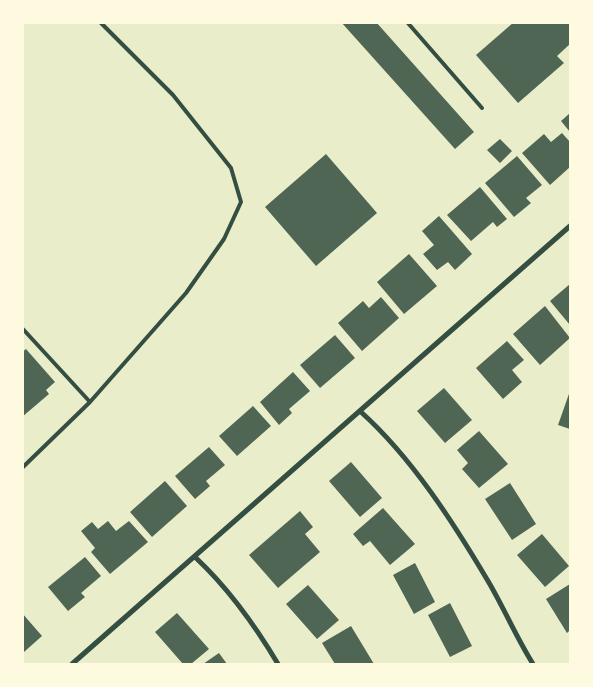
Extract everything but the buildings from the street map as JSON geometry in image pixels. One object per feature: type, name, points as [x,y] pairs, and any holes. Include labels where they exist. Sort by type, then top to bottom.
[{"type":"street","points":[[72,664],[196,558],[570,226]]},
{"type":"street","points":[[360,412],[376,426],[442,507],[488,582],[533,664]]},
{"type":"street","points":[[196,558],[217,580],[265,642],[278,664]]},
{"type":"lane","points":[[22,468],[90,402],[186,293],[224,239],[241,202],[231,168],[173,95],[100,22]]},
{"type":"lane","points":[[407,22],[482,108]]},
{"type":"lane","points":[[22,328],[90,402]]}]
